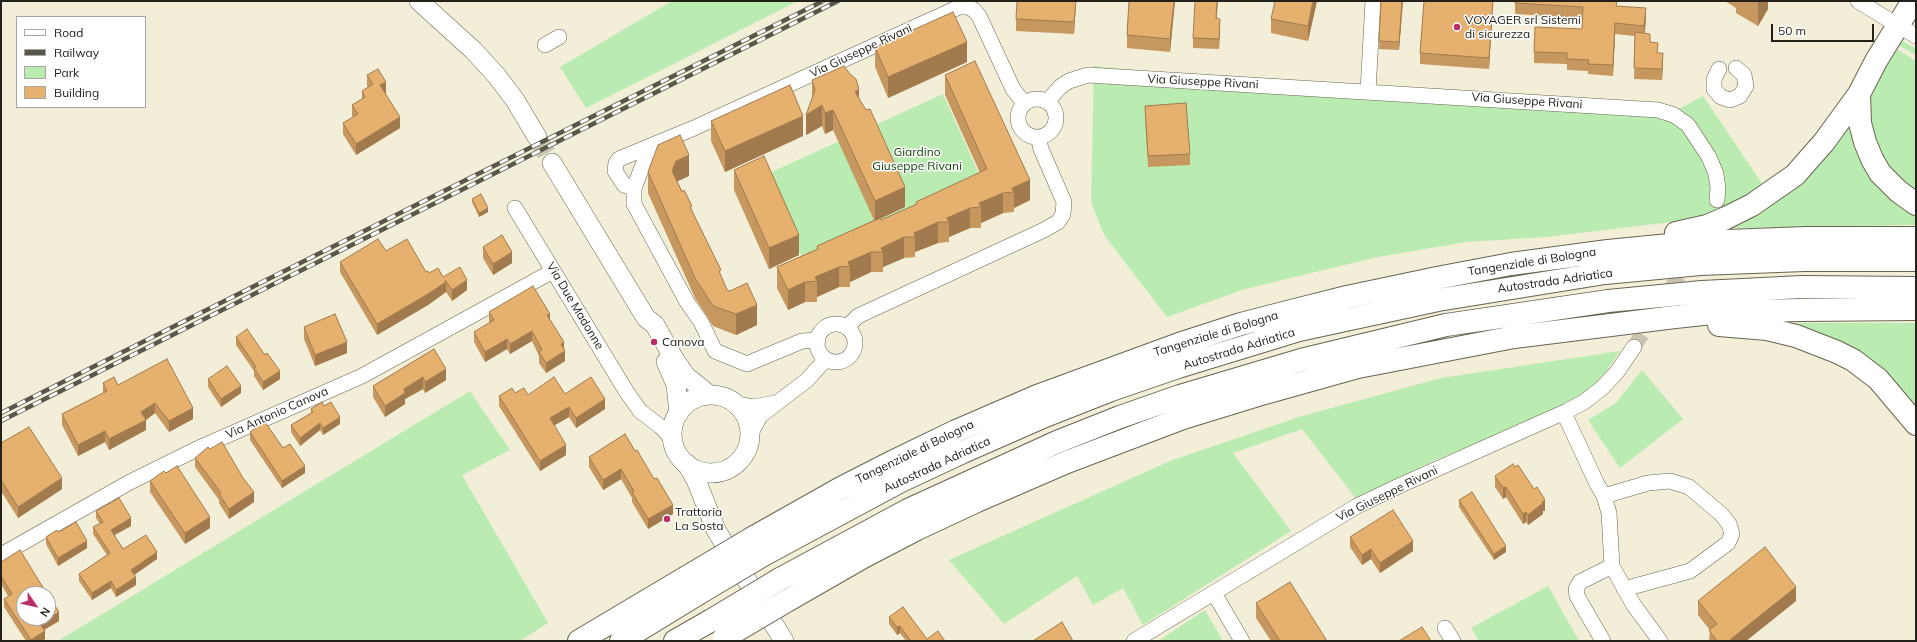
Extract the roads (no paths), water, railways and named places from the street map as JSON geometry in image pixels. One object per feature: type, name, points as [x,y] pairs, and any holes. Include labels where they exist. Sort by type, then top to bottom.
[{"type":"highway","points":[[1608,251],[1638,238],[1684,232],[1707,226],[1752,205],[1795,175],[1810,160],[1859,94],[1876,61],[1913,1]]},
{"type":"highway","points":[[1859,94],[1860,123],[1864,142],[1872,160],[1880,173],[1898,192],[1916,204]]},
{"type":"highway","name":"Tangenziale di Bologna","points":[[760,546],[841,488],[956,431],[1037,396],[1178,344],[1241,324],[1392,286],[1511,264],[1608,251],[1700,242],[1806,238],[1916,238]]},
{"type":"highway","name":"Autostrada Adriatica","points":[[621,641],[690,586],[760,546],[963,452],[1045,416],[1111,390],[1178,367],[1299,330],[1438,300],[1604,273],[1724,263],[1804,260],[1916,260]]},
{"type":"highway","points":[[676,641],[780,579],[908,510],[1057,442],[1120,417],[1180,396],[1301,360],[1446,325],[1608,301],[1702,292],[1794,288],[1916,288]]},
{"type":"highway","points":[[722,640],[865,556],[970,504],[1067,462],[1127,438],[1230,403],[1358,367],[1473,344],[1593,326],[1722,312],[1916,310]]},
{"type":"highway","points":[[1473,344],[1499,347],[1679,327],[1724,324],[1767,329],[1816,342],[1852,360],[1878,379],[1916,424]]},
{"type":"highway","points":[[579,641],[690,586]]},
{"type":"main road","points":[[419,1],[473,50],[496,75],[515,100],[537,137]]},
{"type":"main road","points":[[552,163],[646,318],[655,325],[674,360],[686,376],[708,394],[727,398],[736,404],[748,420],[750,435],[747,451],[714,491],[710,506],[710,514]]},
{"type":"main road","points":[[646,318],[646,329],[674,378],[678,414]]},
{"type":"main road","points":[[708,394],[692,400],[678,414],[673,424],[675,451],[687,464],[716,530],[784,641]]},
{"type":"main road","points":[[687,464],[702,472],[709,473],[716,473],[731,469]]},
{"type":"street","points":[[1368,91],[1373,1]]},
{"type":"street","points":[[1858,1],[1889,20]]},
{"type":"street","name":"Via Giuseppe Rivani","points":[[634,188],[628,187],[620,181],[615,171],[616,163],[619,160],[959,7],[968,7],[974,10],[979,16],[1013,89],[1024,103]]},
{"type":"street","points":[[545,46],[559,37]]},
{"type":"street","points":[[1719,69],[1714,79],[1714,89],[1721,97],[1730,100],[1740,96],[1746,86],[1744,75],[1736,68]]},
{"type":"street","name":"Via Giuseppe Rivani","points":[[1047,102],[1060,87],[1069,81],[1088,76],[1368,91],[1638,109],[1669,121],[1682,129],[1705,160],[1717,199]]},
{"type":"street","points":[[1034,98],[1047,102],[1054,109],[1055,122],[1049,132],[1038,137],[1026,134],[1018,124],[1018,113],[1024,103],[1034,98]]},
{"type":"street","points":[[847,327],[858,316],[1044,230],[1058,222],[1063,214],[1064,202],[1041,150],[1038,137]]},
{"type":"street","points":[[653,146],[646,157],[634,188],[634,204],[687,302],[701,322],[713,348],[717,353],[747,364],[802,341],[818,340]]},
{"type":"street","name":"Via Due Madonne","points":[[515,208],[636,404],[644,414],[662,427],[673,440]]},
{"type":"street","name":"Via Antonio Canova","points":[[1,555],[130,482],[194,450],[362,376],[553,271]]},
{"type":"street","points":[[836,324],[847,327],[851,332],[855,344],[850,356],[839,362],[826,359],[819,350],[818,340],[821,332],[830,325],[836,324]]},
{"type":"street","name":"Via Giuseppe Rivani","points":[[1134,641],[1357,506],[1564,413],[1584,402],[1602,388],[1617,372],[1634,347]]},
{"type":"street","points":[[750,435],[760,416],[807,380],[826,359]]},
{"type":"street","points":[[736,404],[753,407],[776,403]]},
{"type":"street","name":"Via Due Madonne","points":[[636,404],[655,415],[664,417],[678,414]]},
{"type":"street","points":[[1564,413],[1604,496],[1609,513],[1612,566],[1624,589],[1660,641]]},
{"type":"street","points":[[1604,496],[1648,483],[1670,482],[1689,487],[1721,514],[1729,524],[1732,534],[1728,543],[1690,571],[1624,589]]},
{"type":"street","points":[[1602,641],[1577,596],[1576,589],[1580,582],[1612,566]]},
{"type":"street","points":[[1214,593],[1242,641]]},
{"type":"street","points":[[1445,628],[1453,641]]},
{"type":"tunnel","points":[[537,137],[552,163]]},
{"type":"tunnel","points":[[1634,347],[1689,260]]},
{"type":"railway","points":[[1,413],[823,1]]},
{"type":"railway","points":[[1,421],[838,1]]},
{"type":"place","name":"VOYAGER srl Sistemi di sicurezza","points":[[1457,27]]},
{"type":"place","name":"Canova","points":[[654,342]]},
{"type":"place","name":"Trattoria La Sosta","points":[[667,519]]},
{"type":"park label","name":"Giardino Giuseppe Rivani","points":[[917,159]]}]
